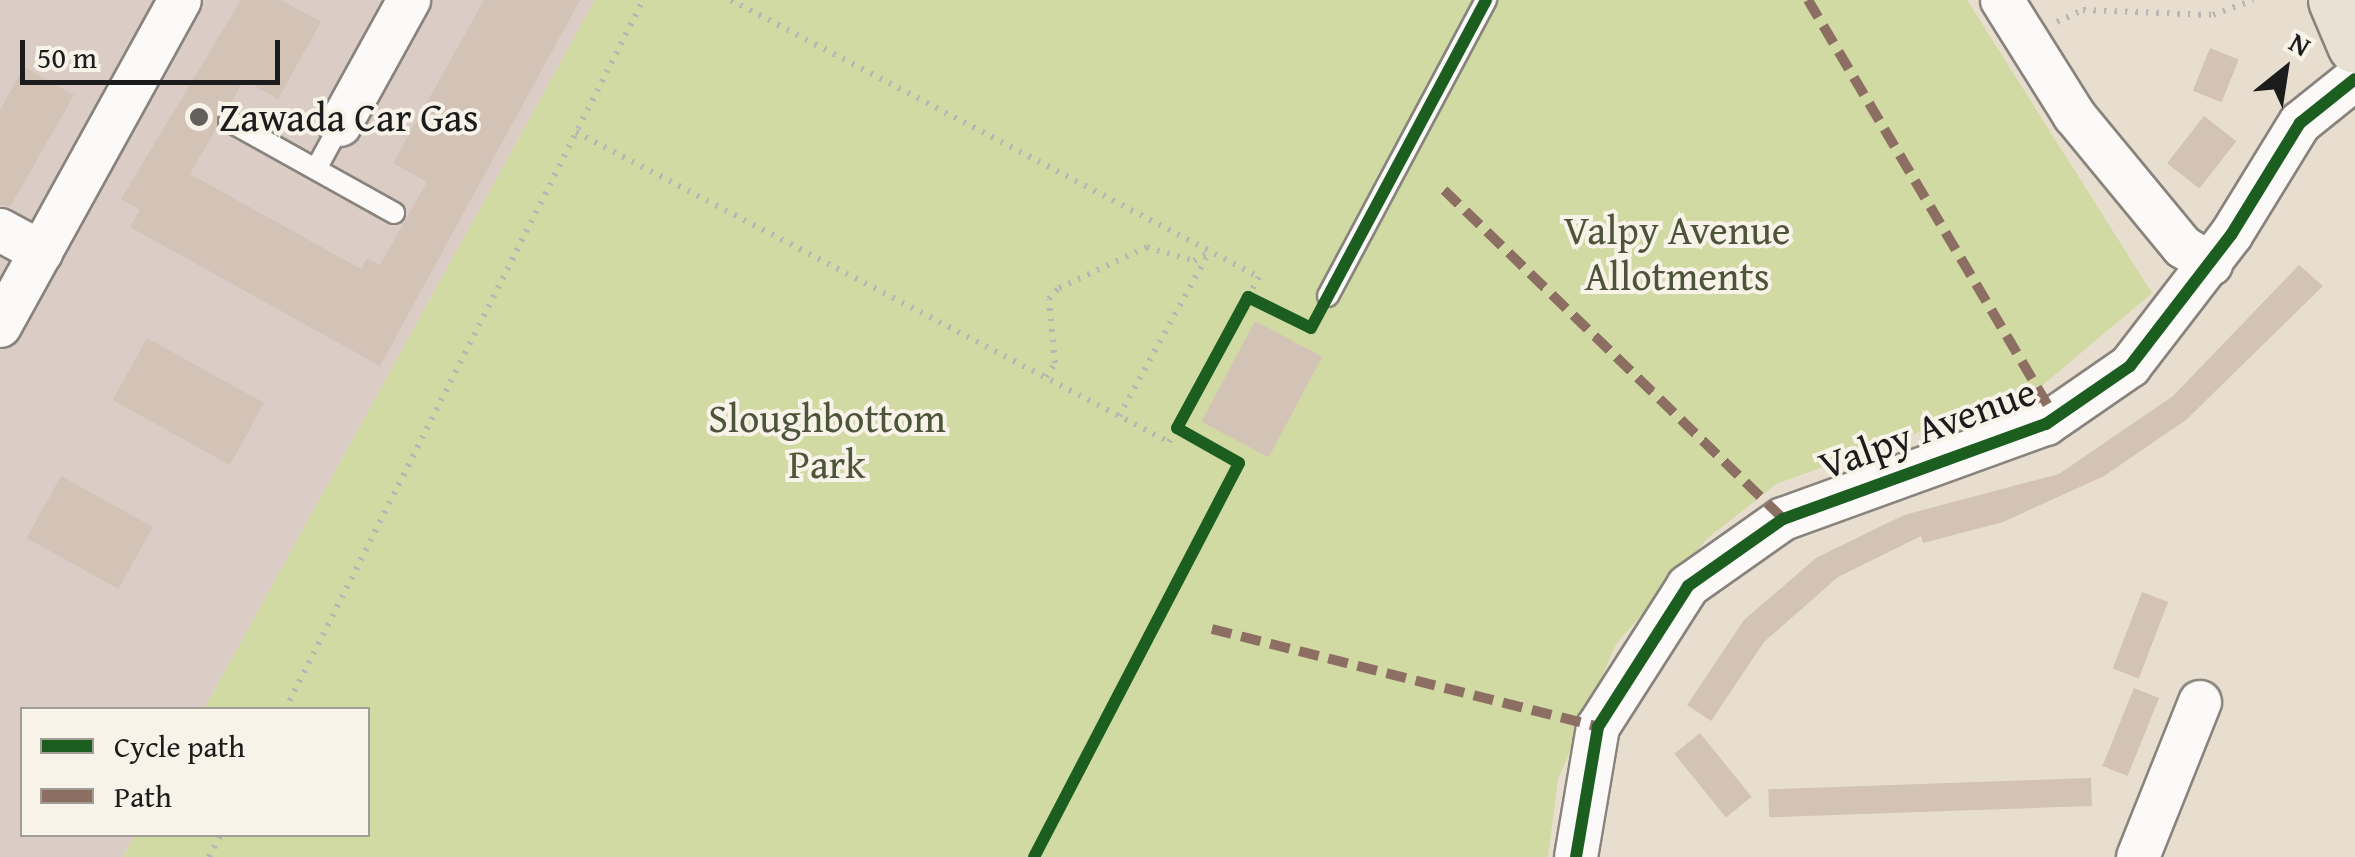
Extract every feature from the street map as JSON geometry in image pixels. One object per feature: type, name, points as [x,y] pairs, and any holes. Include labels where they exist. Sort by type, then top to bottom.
[{"type":"main road","points":[[2336,0],[2355,45]]},
{"type":"street","points":[[0,326],[180,0]]},
{"type":"street","points":[[2002,0],[2024,38],[2142,201],[2211,264]]},
{"type":"street","points":[[340,125],[393,5]]},
{"type":"street","name":"Valpy Avenue","points":[[1576,857],[1598,727],[1688,586],[1731,548],[1835,494],[2046,424],[2130,366],[2211,264],[2300,122],[2355,79]]},
{"type":"street","points":[[0,230],[41,252]]},
{"type":"street","points":[[2138,857],[2200,702]]},
{"type":"lane","points":[[1328,296],[1486,0]]},
{"type":"lane","points":[[229,121],[394,213]]},
{"type":"lane","points":[[316,169],[340,125]]},
{"type":"path","points":[[287,707],[643,0]]},
{"type":"path","points":[[731,0],[1259,278],[1248,297]]},
{"type":"path","points":[[2024,38],[2083,10],[2213,15],[2253,0]]},
{"type":"path","points":[[576,132],[1169,442],[1177,428]]},
{"type":"path","points":[[1046,377],[1055,363],[1049,299],[1059,288],[1147,247],[1194,260],[1210,251]]},
{"type":"path","points":[[1120,416],[1210,251]]},
{"type":"shaded area","points":[[0,0],[595,0],[205,707],[20,707],[20,837],[134,837],[123,857],[0,857]]},
{"type":"green space","name":"Sloughbottom Park","points":[[595,0],[1967,0],[2152,293],[2038,389],[1776,484],[1707,539],[1616,644],[1558,779],[1548,857],[123,857],[134,837],[370,837],[370,707],[205,707]]},
{"type":"building","points":[[241,0],[281,0],[321,22],[278,99],[244,80],[190,174],[361,269],[367,258],[380,265],[427,182],[393,163],[484,0],[580,0],[380,366],[130,227],[140,210],[121,199]]},
{"type":"building","points":[[2210,48],[2239,60],[2222,102],[2193,91]]},
{"type":"building","points":[[24,67],[74,95],[10,207],[0,205],[0,110]]},
{"type":"building","points":[[2204,116],[2236,141],[2199,189],[2167,163]]},
{"type":"building","points":[[2299,265],[2323,286],[2186,420],[2104,476],[2003,522],[1923,543],[1921,536],[1838,577],[1764,642],[1711,721],[1687,705],[1744,620],[1816,558],[1904,515],[2059,474],[2173,396]]},
{"type":"building","points":[[1255,321],[1322,357],[1269,457],[1201,422]]},
{"type":"building","points":[[147,338],[264,403],[230,465],[113,400]]},
{"type":"building","points":[[61,476],[153,527],[118,589],[27,538]]},
{"type":"building","points":[[2142,592],[2168,602],[2139,679],[2113,669]]},
{"type":"building","points":[[2134,688],[2159,698],[2128,776],[2103,766]]},
{"type":"building","points":[[1700,733],[1752,797],[1726,817],[1674,754]]},
{"type":"building","points":[[2091,778],[2092,806],[1769,817],[1768,789]]},
{"type":"marked path","points":[[1808,0],[2055,418]]},
{"type":"marked path","points":[[1444,190],[1783,519]]},
{"type":"marked path","points":[[1212,629],[1598,727]]},
{"type":"cycle path","points":[[1034,857],[1239,463],[1177,428],[1248,297],[1311,328],[1486,0]]},
{"type":"cycle path","points":[[1576,857],[1598,727],[1688,586],[1783,519],[2046,424],[2130,366],[2231,235],[2300,123],[2355,79]]},
{"type":"place","name":"Zawada Car Gas","points":[[199,117]]},
{"type":"park label","name":"Valpy Avenue Allotments","points":[[1677,253]]}]
